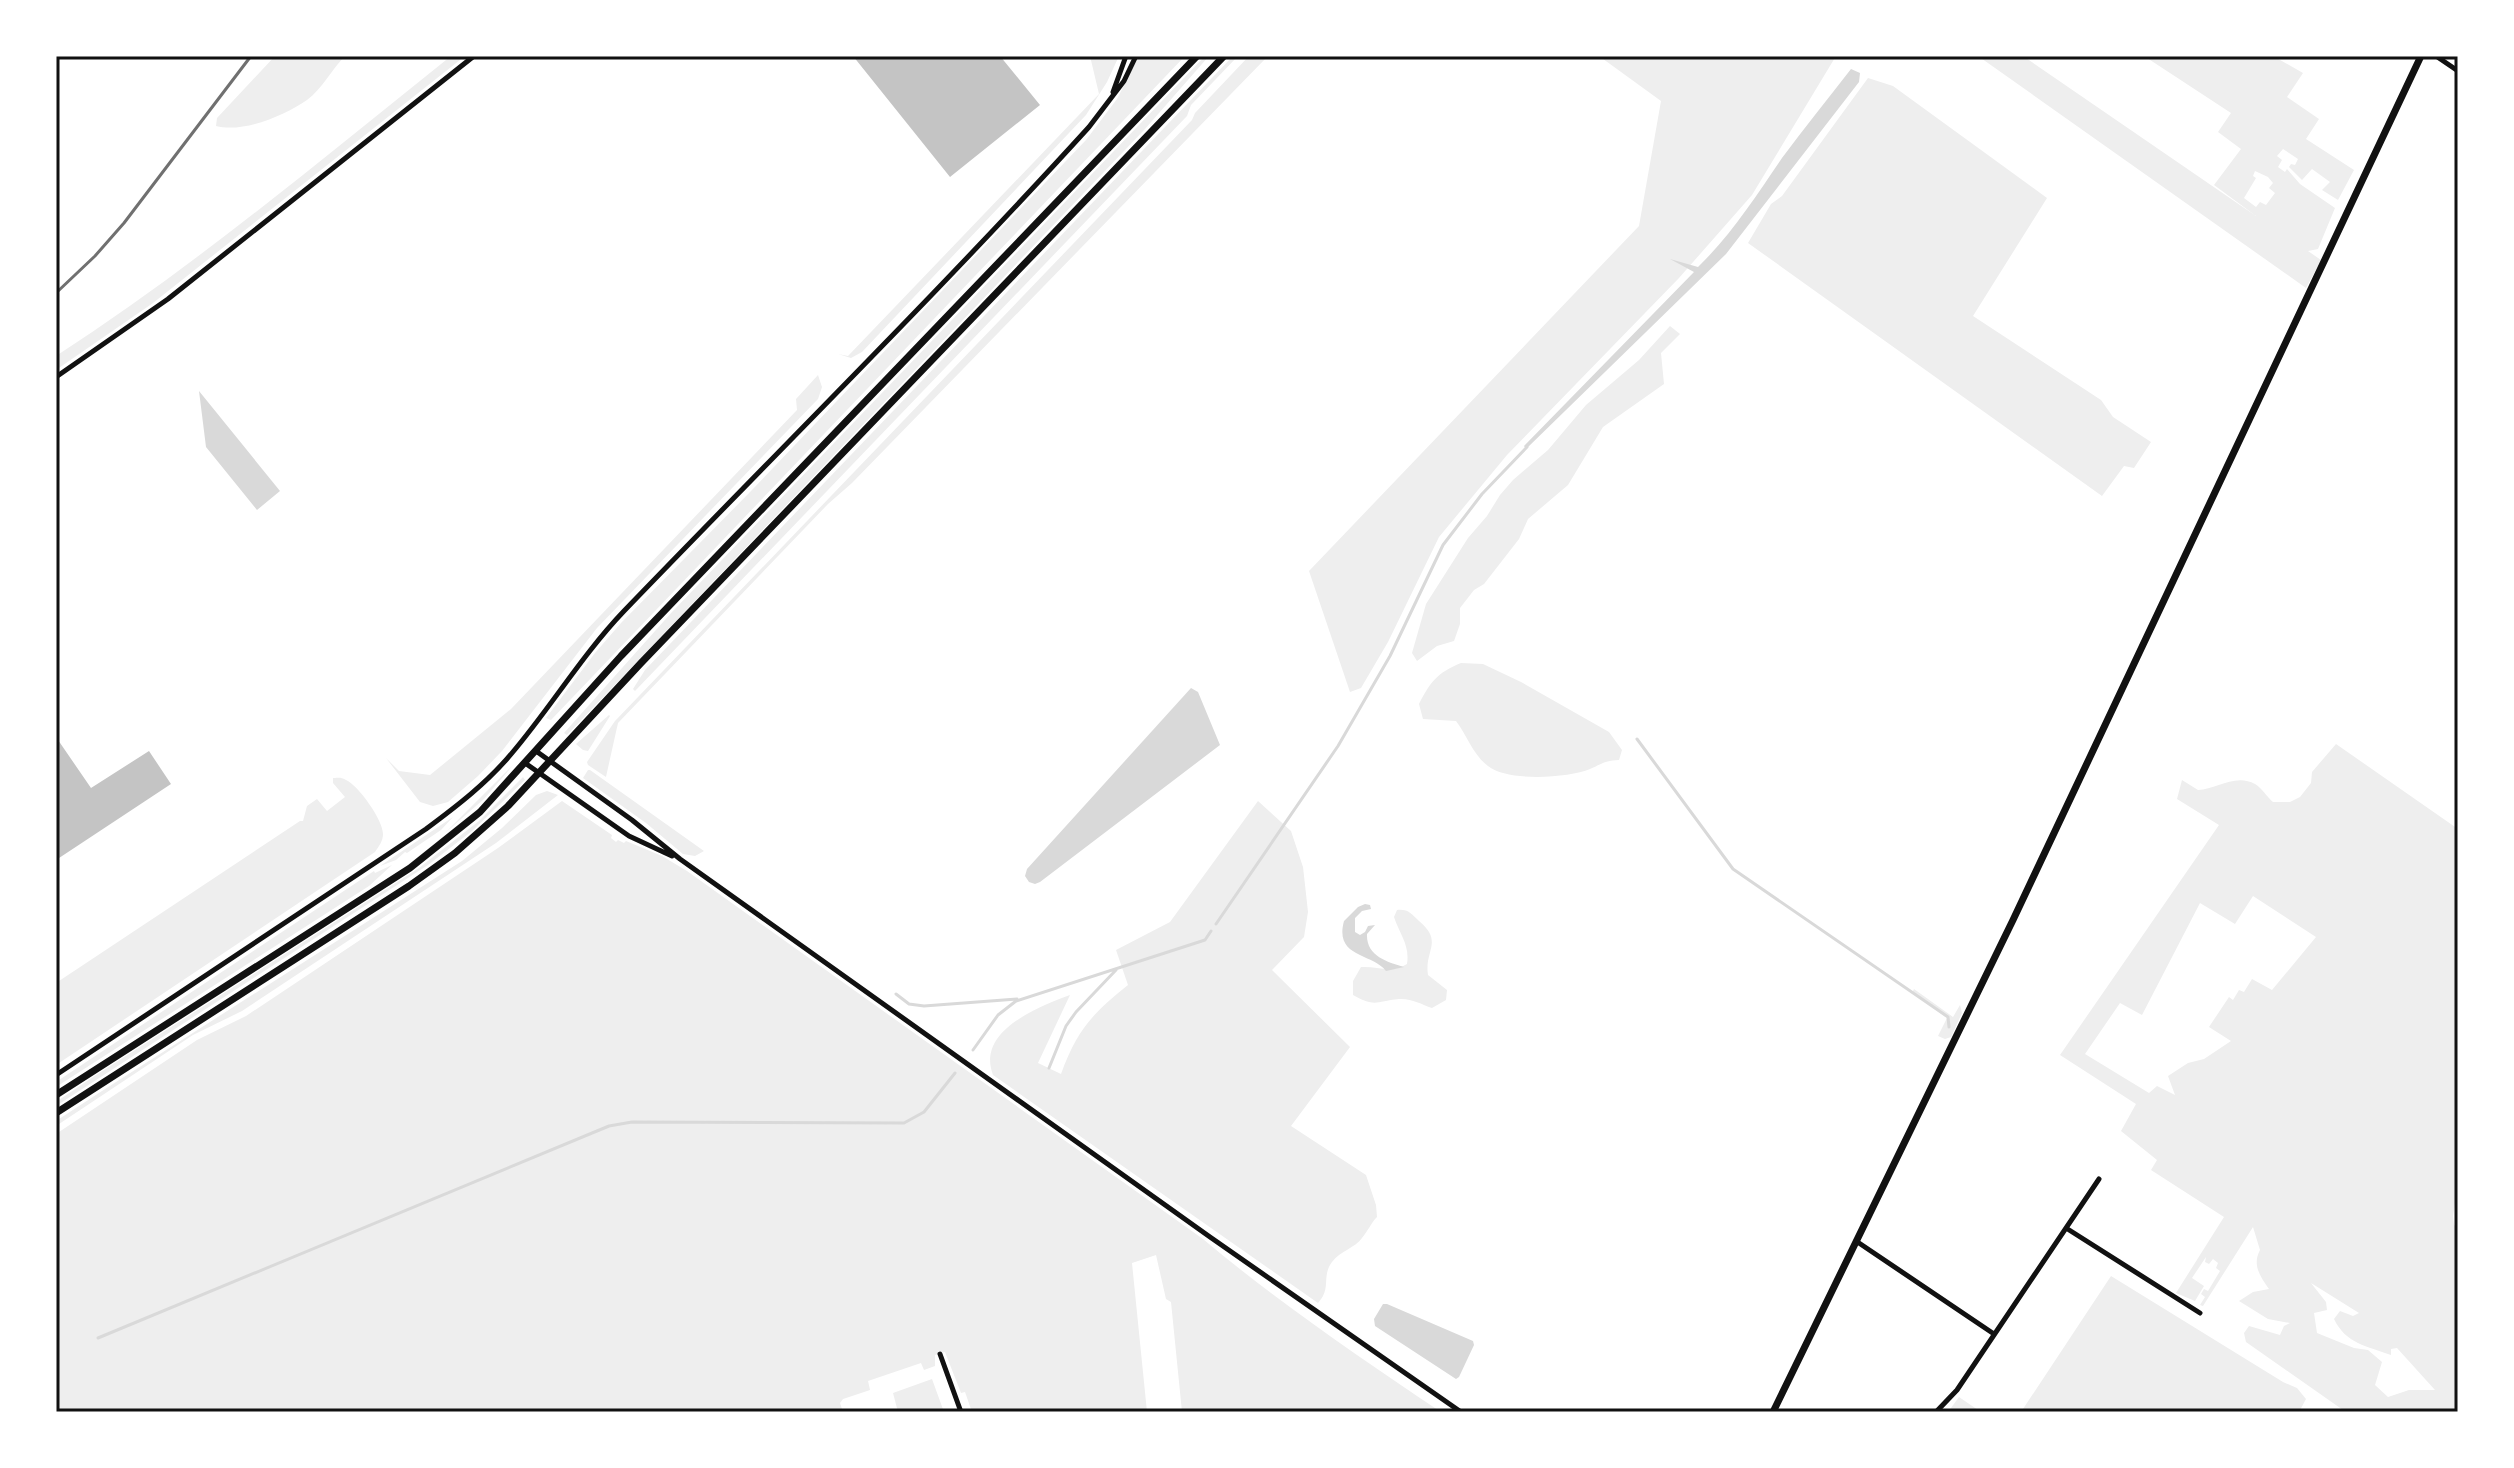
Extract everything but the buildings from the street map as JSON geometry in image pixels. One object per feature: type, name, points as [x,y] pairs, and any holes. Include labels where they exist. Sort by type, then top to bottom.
[{"type":"street","points":[[56,377],[168,299],[474,56]]},
{"type":"street","points":[[1112,94],[1126,56]]},
{"type":"street","points":[[56,1075],[418,835],[480,787],[512,754],[577,666],[622,613],[743,491],[1075,143],[1124,81],[1136,56]]},
{"type":"street","points":[[56,1095],[410,868],[480,812],[621,656],[1197,56]]},
{"type":"street","points":[[56,1113],[432,870],[478,834],[539,774],[672,631],[1224,56]]},
{"type":"street","points":[[1773,1412],[2147,640],[2421,56]]},
{"type":"street","points":[[2436,56],[2458,71]]},
{"type":"street","points":[[535,750],[680,859],[1461,1412]]},
{"type":"street","points":[[525,763],[629,836],[680,859]]},
{"type":"street","points":[[1936,1412],[1957,1390],[2099,1179]]},
{"type":"street","points":[[2065,1228],[2200,1313]]},
{"type":"street","points":[[1856,1241],[1994,1334]]},
{"type":"street","points":[[940,1354],[961,1412]]},
{"type":"shaded area","points":[[275,56],[345,56],[317,90],[298,106],[251,125],[216,126],[217,118]]},
{"type":"shaded area","points":[[451,56],[465,56],[153,303],[56,370],[56,356],[208,249]]},
{"type":"shaded area","points":[[1090,56],[1119,56],[1107,82],[1086,115],[862,352],[851,358],[838,354],[848,356],[1099,94]]},
{"type":"shaded area","points":[[1139,56],[1185,56],[551,720],[546,718],[621,623],[1086,140],[1117,99]]},
{"type":"shaded area","points":[[1205,56],[1209,56],[1145,129],[567,735],[564,733],[672,612]]},
{"type":"shaded area","points":[[1233,56],[1238,56],[1191,105],[1187,116],[635,691],[633,689],[645,670]]},
{"type":"shaded area","points":[[1249,56],[1268,56],[852,483],[828,504],[618,723],[606,777],[588,765],[587,762],[615,721],[1192,120],[1195,113]]},
{"type":"shaded area","points":[[1599,56],[1836,56],[1752,195],[1679,278],[1507,455],[1439,537],[1388,642],[1361,688],[1350,692],[1309,571],[1639,226],[1661,101]]},
{"type":"shaded area","points":[[1978,56],[2023,56],[2256,216],[2214,185],[2241,149],[2218,132],[2231,113],[2144,56],[2273,56],[2303,73],[2287,97],[2319,119],[2306,139],[2354,170],[2338,200],[2322,190],[2330,182],[2312,169],[2302,180],[2289,167],[2295,165],[2298,159],[2283,149],[2277,156],[2282,160],[2278,167],[2285,172],[2287,169],[2300,184],[2335,208],[2318,249],[2308,251],[2321,260],[2306,288]],"holes":[[[2255,171],[2273,183],[2269,188],[2275,193],[2266,205],[2260,202],[2256,207],[2244,198],[2256,178],[2253,176]]]},
{"type":"shaded area","points":[[1851,69],[1860,73],[1859,82],[1726,254],[1526,449],[1524,446],[1694,272],[1670,259],[1698,267],[1710,255]]},
{"type":"shaded area","points":[[1868,78],[1893,86],[2047,198],[1973,316],[2101,400],[2113,417],[2151,442],[2134,468],[2124,466],[2102,496],[1748,243],[1771,204],[1782,196]]},
{"type":"shaded area","points":[[1670,326],[1680,334],[1661,353],[1664,384],[1603,427],[1568,485],[1528,519],[1519,539],[1484,584],[1474,590],[1460,608],[1460,624],[1454,641],[1437,646],[1417,661],[1412,653],[1426,604],[1500,495],[1548,450],[1586,405],[1639,360]]},
{"type":"shaded area","points":[[818,375],[822,387],[818,399],[597,628],[502,751],[448,802],[433,806],[420,802],[386,758],[399,771],[430,775],[511,709],[797,410],[796,399]]},
{"type":"shaded area","points":[[199,391],[280,491],[257,510],[206,447]]},
{"type":"shaded area","points":[[1461,663],[1483,664],[1609,732],[1622,750],[1619,760],[1580,772],[1553,776],[1509,774],[1488,766],[1456,721],[1423,719],[1419,704],[1436,679]]},
{"type":"shaded area","points":[[1191,688],[1198,692],[1220,745],[1040,882],[1029,882],[1025,876],[1027,869]]},
{"type":"shaded area","points":[[609,715],[588,751],[576,744]]},
{"type":"shaded area","points":[[2336,744],[2458,829],[2458,1183],[2453,1216],[2454,1225],[2458,1228],[2458,1412],[2343,1410],[2246,1342],[2244,1333],[2249,1326],[2280,1335],[2284,1326],[2290,1323],[2268,1319],[2239,1301],[2253,1292],[2269,1289],[2258,1270],[2260,1250],[2253,1227],[2203,1306],[2200,1305],[2205,1297],[2201,1294],[2204,1289],[2208,1291],[2220,1271],[2213,1259],[2209,1264],[2205,1262],[2206,1257],[2192,1278],[2204,1286],[2195,1301],[2176,1293],[2224,1217],[2151,1170],[2157,1160],[2121,1131],[2136,1104],[2060,1055],[2219,825],[2177,799],[2182,780],[2198,790],[2233,781],[2248,781],[2257,785],[2273,802],[2290,802],[2300,797],[2311,783],[2312,772]],"holes":[[[2253,896],[2316,937],[2272,990],[2252,979],[2244,992],[2239,990],[2233,1000],[2229,997],[2209,1027],[2231,1041],[2204,1059],[2188,1063],[2168,1076],[2175,1095],[2157,1086],[2149,1093],[2085,1054],[2120,1003],[2142,1015],[2200,903],[2235,924]],[[2311,1283],[2359,1313],[2353,1316],[2340,1311],[2334,1319],[2345,1334],[2358,1343],[2391,1355],[2391,1349],[2397,1348],[2435,1390],[2409,1390],[2388,1397],[2375,1385],[2382,1362],[2368,1350],[2354,1348],[2317,1333],[2314,1313],[2327,1310],[2326,1302]]]},
{"type":"shaded area","points":[[514,764],[484,799],[445,833]]},
{"type":"shaded area","points":[[588,770],[704,851],[695,856],[683,854],[583,778]]},
{"type":"shaded area","points":[[523,777],[525,780],[472,831],[428,865],[56,1106],[56,1102],[93,1077],[419,868],[479,821]]},
{"type":"shaded area","points":[[333,778],[342,778],[351,783],[374,812],[383,834],[375,852],[56,1065],[56,983],[303,821],[307,806],[317,799],[327,811],[345,797],[333,783]]},
{"type":"shaded area","points":[[547,791],[558,795],[496,843],[242,1011],[193,1035],[56,1126],[56,1121],[462,861],[536,795]]},
{"type":"shaded area","points":[[562,801],[612,835],[616,842],[626,841],[662,856],[687,871],[1203,1239],[1319,1328],[1441,1412],[1182,1412],[1171,1302],[1166,1299],[1156,1255],[1132,1263],[1147,1412],[972,1412],[945,1352],[935,1355],[935,1366],[924,1370],[921,1363],[868,1381],[870,1390],[843,1399],[840,1403],[842,1409],[833,1412],[56,1412],[56,1134],[197,1040],[246,1016],[498,848]]},
{"type":"shaded area","points":[[1258,801],[1291,831],[1303,867],[1308,912],[1304,937],[1272,970],[1350,1047],[1291,1126],[1366,1175],[1376,1205],[1377,1217],[1364,1235],[1329,1267],[1325,1292],[1318,1303],[993,1075],[990,1059],[993,1046],[1013,1023],[1042,1006],[1070,995],[1038,1063],[1061,1074],[1087,1024],[1128,985],[1116,950],[1170,922]]},
{"type":"shaded area","points":[[453,817],[441,830],[407,853],[380,866]]},
{"type":"shaded area","points":[[392,865],[369,886],[56,1087],[56,1082],[374,871]]},
{"type":"shaded area","points":[[1365,904],[1370,905],[1371,909],[1362,911],[1355,918],[1355,932],[1360,935],[1368,926],[1375,925],[1367,934],[1370,948],[1379,957],[1404,967],[1386,971],[1344,942],[1344,921]]},
{"type":"shaded area","points":[[1397,910],[1410,912],[1430,935],[1428,975],[1447,990],[1446,1000],[1432,1008],[1408,999],[1372,1003],[1353,995],[1353,981],[1361,967],[1390,969],[1407,964],[1406,946],[1394,917]]},
{"type":"shaded area","points":[[1914,989],[1953,1017],[1960,1005],[1962,1013],[1951,1037],[1945,1039],[1938,1036],[1947,1018],[1912,993]]},
{"type":"shaded area","points":[[2111,1276],[2297,1388],[2306,1399],[2299,1412],[2021,1412]]},
{"type":"shaded area","points":[[1383,1304],[1473,1341],[1459,1377],[1456,1379],[1375,1326],[1374,1319]]},
{"type":"shaded area","points":[[932,1379],[944,1412],[898,1412],[893,1393]]},
{"type":"shaded area","points":[[1959,1397],[1981,1412],[1948,1412]]},
{"type":"waterway","points":[[1216,924],[1338,746],[1390,656],[1443,545],[1482,494],[1527,447]]},
{"type":"waterway","points":[[1637,739],[1733,869],[1948,1017],[1949,1027]]},
{"type":"waterway","points":[[973,1050],[998,1015],[1016,1001],[1205,940],[1211,931]]},
{"type":"waterway","points":[[1049,1068],[1066,1026],[1116,970]]},
{"type":"waterway","points":[[896,994],[909,1004],[924,1006],[1017,999]]},
{"type":"waterway","points":[[98,1338],[609,1126],[632,1122],[904,1123],[924,1112],[955,1073]]},
{"type":"railway","points":[[56,293],[124,223],[251,56]]}]
